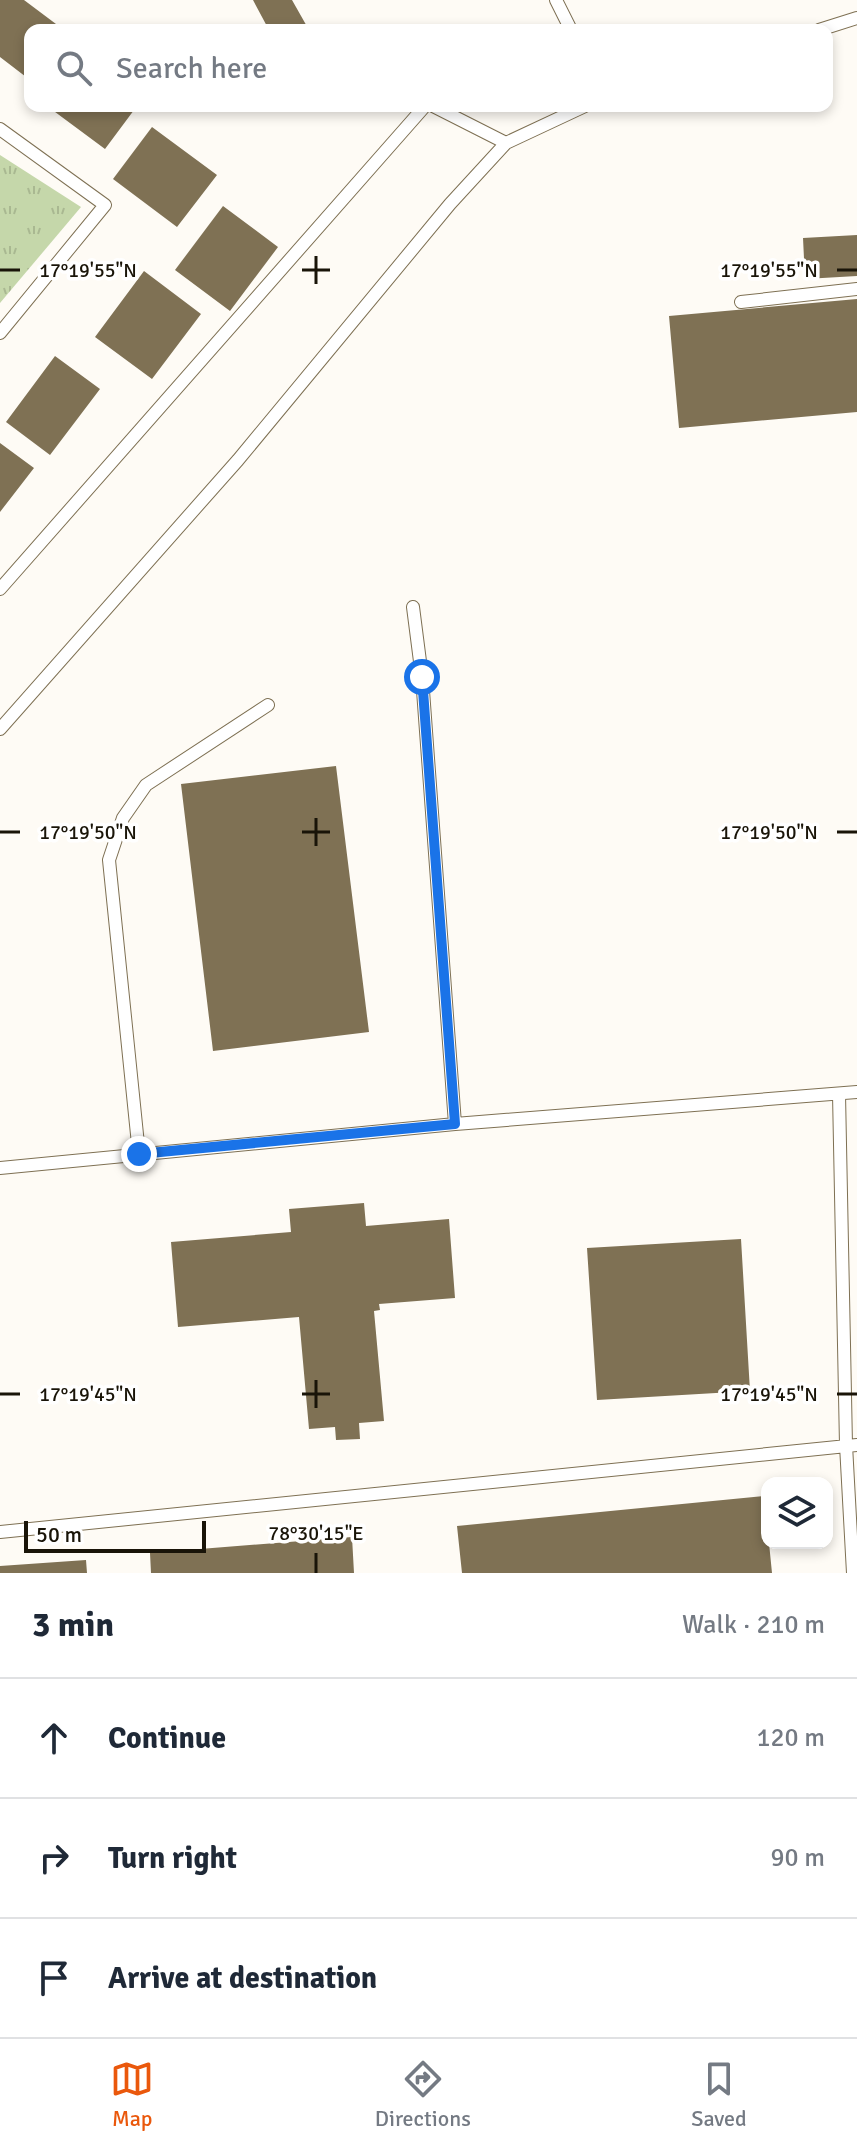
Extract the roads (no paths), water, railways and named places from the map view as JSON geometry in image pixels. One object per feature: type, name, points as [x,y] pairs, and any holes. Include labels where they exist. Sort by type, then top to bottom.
[{"type":"lane","points":[[556,0],[568,24]]},
{"type":"lane","points":[[833,26],[857,18]]},
{"type":"lane","points":[[0,589],[420,112]]},
{"type":"lane","points":[[445,112],[506,143]]},
{"type":"lane","points":[[0,729],[238,460],[450,204],[506,143],[572,112]]},
{"type":"lane","points":[[0,129],[105,205],[0,333]]},
{"type":"lane","points":[[741,302],[857,289]]},
{"type":"lane","points":[[413,607],[422,677],[455,1124]]},
{"type":"lane","points":[[139,1154],[109,860],[123,818],[146,785],[268,705]]},
{"type":"lane","points":[[0,1168],[455,1124],[857,1092]]},
{"type":"lane","points":[[839,1094],[853,1573]]},
{"type":"lane","points":[[0,1532],[851,1445]]}]
